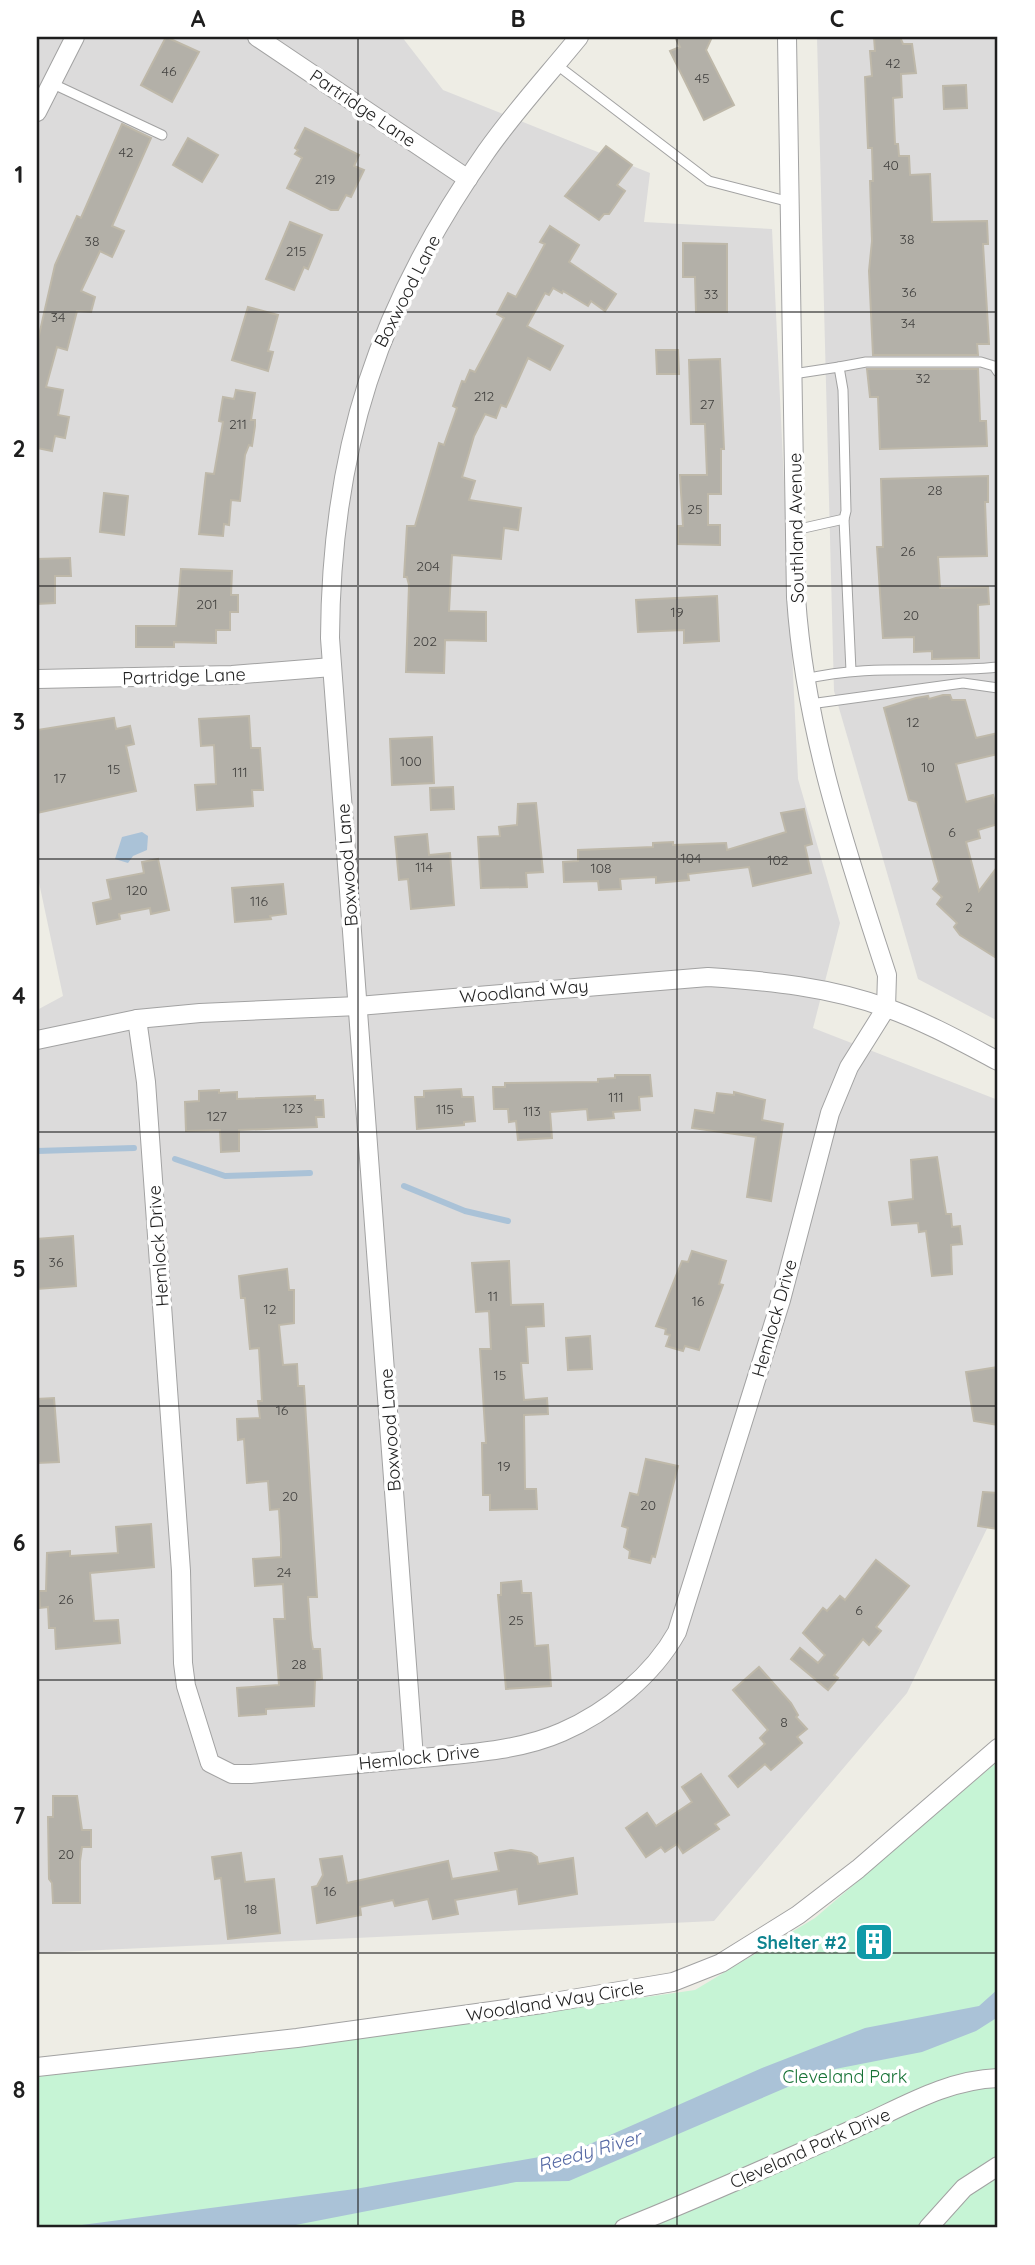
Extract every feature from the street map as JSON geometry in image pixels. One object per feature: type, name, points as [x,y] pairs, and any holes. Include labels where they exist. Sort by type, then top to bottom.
[{"type":"street","points":[[37,112],[75,37]]},
{"type":"street","name":"Partridge Lane","points":[[257,37],[468,179]]},
{"type":"street","name":"Boxwood Lane","points":[[414,1759],[332,667],[330,604],[337,518],[354,422],[377,348],[405,286],[488,150],[579,37]]},
{"type":"street","name":"Southland Avenue","points":[[787,37],[797,610],[804,679],[833,800],[887,975],[886,1008]]},
{"type":"street","name":"Partridge Lane","points":[[37,679],[232,675],[332,667]]},
{"type":"street","name":"Woodland Way","points":[[37,1040],[137,1019],[200,1013],[358,1006],[708,977],[800,986],[886,1008],[998,1060]]},
{"type":"street","name":"Hemlock Drive","points":[[137,1019],[146,1082],[181,1571],[186,1686],[210,1763],[232,1774],[251,1774],[414,1759],[519,1744],[561,1732],[592,1717],[625,1692],[667,1650],[691,1595],[781,1300],[830,1113],[849,1066],[886,1008]]},
{"type":"street","name":"Woodland Way Circle","points":[[37,2067],[310,2036],[542,2004],[673,1982],[721,1963],[798,1914],[859,1869],[998,1748]]},
{"type":"street","name":"Cleveland Park Drive","points":[[624,2228],[735,2182],[918,2098],[966,2082],[998,2078]]},
{"type":"street","points":[[928,2228],[964,2188],[998,2166]]},
{"type":"lane","points":[[557,65],[709,181],[790,202]]},
{"type":"lane","points":[[51,83],[162,135]]},
{"type":"lane","points":[[793,374],[866,362],[981,362],[994,366],[998,372]]},
{"type":"lane","points":[[839,367],[843,390],[851,671]]},
{"type":"lane","points":[[795,530],[845,519]]},
{"type":"lane","points":[[804,679],[895,667],[998,667]]},
{"type":"lane","points":[[808,704],[963,683],[998,688]]},
{"type":"shaded area","points":[[37,37],[402,37],[443,90],[650,173],[644,222],[772,229],[798,779],[840,923],[813,1028],[998,1100],[998,1506],[907,1693],[714,1921],[37,1953],[37,1010],[63,996],[37,873]]},
{"type":"shaded area","points":[[817,37],[998,37],[998,1021],[918,979],[834,691]]},
{"type":"green space","name":"Cleveland Park","points":[[998,1761],[998,2228],[932,2228],[923,2220],[917,2228],[37,2228],[37,2075],[273,2051],[695,1990],[815,1918]]},
{"type":"water","points":[[142,832],[148,836],[147,850],[133,856],[128,863],[115,859],[122,837]]},
{"type":"water","name":"Reedy River","points":[[998,1989],[998,2017],[976,2031],[922,2052],[825,2071],[569,2181],[516,2182],[280,2228],[59,2228],[355,2189],[574,2151],[762,2068],[865,2028],[979,2006]]},
{"type":"building","points":[[166,37],[199,52],[172,102],[141,85]]},
{"type":"building","points":[[675,37],[712,37],[706,50],[734,105],[704,120],[670,51],[680,47]]},
{"type":"building","points":[[874,37],[900,37],[903,44],[912,44],[916,73],[901,74],[902,97],[893,98],[895,144],[898,144],[899,156],[909,156],[910,175],[930,174],[932,222],[987,221],[988,244],[983,244],[989,344],[977,344],[978,355],[873,355],[869,271],[872,241],[870,181],[873,181],[872,148],[868,148],[865,77],[872,76],[870,51],[875,51]]},
{"type":"building","points":[[966,85],[967,108],[944,109],[943,86]]},
{"type":"building","points":[[122,124],[151,138],[112,226],[124,231],[112,257],[100,251],[81,291],[95,297],[91,312],[77,311],[67,350],[57,347],[46,387],[63,390],[58,415],[69,417],[65,438],[55,436],[52,451],[37,448],[37,344],[55,265],[77,216],[81,218]]},
{"type":"building","points":[[305,128],[359,155],[354,166],[364,170],[351,197],[346,195],[338,210],[331,210],[287,188],[302,158],[295,154],[298,150],[295,148]]},
{"type":"building","points":[[188,138],[218,155],[202,182],[173,165]]},
{"type":"building","points":[[606,146],[632,165],[617,185],[625,191],[609,214],[604,214],[599,220],[565,196]]},
{"type":"building","points":[[290,222],[322,235],[308,269],[304,267],[294,290],[266,279]]},
{"type":"building","points":[[550,226],[579,245],[569,262],[616,294],[605,311],[591,301],[588,306],[553,288],[549,295],[545,293],[527,326],[563,346],[550,370],[528,358],[506,407],[501,405],[496,418],[485,414],[474,436],[462,477],[475,481],[469,500],[521,508],[518,530],[504,528],[501,559],[452,555],[449,611],[486,612],[486,641],[445,640],[444,673],[406,672],[409,585],[407,577],[404,577],[407,526],[415,526],[439,443],[444,445],[457,408],[453,406],[462,381],[465,382],[470,370],[475,372],[504,318],[497,314],[508,293],[516,297],[545,244],[540,242]]},
{"type":"building","points":[[683,243],[727,244],[727,312],[696,312],[695,277],[683,277]]},
{"type":"building","points":[[248,307],[278,315],[268,351],[273,352],[268,371],[232,360]]},
{"type":"building","points":[[656,350],[678,350],[679,374],[657,374]]},
{"type":"building","points":[[720,359],[724,449],[721,449],[721,494],[708,494],[708,525],[720,525],[720,545],[678,544],[678,526],[683,526],[680,475],[707,475],[705,424],[691,424],[689,360]]},
{"type":"building","points":[[867,369],[978,369],[980,421],[986,421],[987,446],[880,449],[878,397],[870,397]]},
{"type":"building","points":[[236,390],[255,393],[251,420],[255,420],[255,426],[252,446],[249,445],[245,455],[240,501],[231,500],[229,525],[224,524],[223,536],[199,534],[206,473],[214,474],[223,422],[219,421],[223,397],[234,399]]},
{"type":"building","points":[[988,476],[988,502],[985,502],[987,556],[938,557],[940,588],[988,587],[989,604],[978,605],[979,658],[932,659],[932,651],[914,652],[914,637],[883,638],[877,547],[883,547],[881,479]]},
{"type":"building","points":[[104,493],[128,496],[124,535],[100,532]]},
{"type":"building","points":[[70,558],[71,576],[55,576],[55,603],[37,604],[37,559]]},
{"type":"building","points":[[181,569],[232,571],[231,595],[238,595],[238,612],[230,612],[230,630],[216,630],[216,643],[174,642],[174,647],[136,647],[136,626],[176,626]]},
{"type":"building","points":[[717,596],[719,641],[684,643],[684,630],[638,632],[636,600]]},
{"type":"building","points":[[950,695],[952,700],[965,700],[976,738],[998,733],[998,754],[956,764],[966,802],[993,795],[998,813],[998,824],[978,830],[980,838],[966,842],[979,891],[998,866],[998,959],[960,935],[954,927],[957,923],[937,904],[942,897],[933,889],[939,882],[917,802],[909,800],[884,708],[916,698],[928,696],[929,699]]},
{"type":"building","points":[[249,716],[251,748],[260,748],[263,790],[252,790],[253,806],[197,810],[195,785],[216,784],[214,745],[201,746],[199,719]]},
{"type":"building","points":[[114,718],[116,729],[130,726],[134,744],[126,746],[136,791],[37,813],[37,730]]},
{"type":"building","points":[[432,737],[434,783],[392,785],[390,739]]},
{"type":"building","points":[[453,787],[454,809],[431,810],[430,788]]},
{"type":"building","points":[[536,803],[543,872],[526,873],[527,887],[481,888],[478,837],[500,836],[499,827],[517,825],[518,804]]},
{"type":"building","points":[[804,809],[812,844],[805,846],[811,873],[753,886],[749,867],[688,874],[689,880],[656,883],[656,877],[620,879],[621,889],[599,890],[598,881],[564,882],[563,862],[578,861],[578,850],[653,847],[653,843],[673,842],[673,845],[726,843],[727,850],[786,832],[781,813]]},
{"type":"building","points":[[427,834],[429,855],[450,853],[454,905],[411,909],[408,879],[399,880],[395,837]]},
{"type":"building","points":[[158,859],[169,910],[151,914],[150,908],[119,914],[120,919],[97,924],[93,903],[111,899],[107,880],[144,873],[142,862]]},
{"type":"building","points":[[283,884],[286,914],[270,916],[271,919],[235,922],[232,888]]},
{"type":"building","points":[[615,1075],[650,1075],[652,1096],[639,1097],[640,1110],[613,1112],[614,1118],[588,1120],[587,1109],[550,1112],[552,1138],[518,1140],[516,1121],[509,1122],[508,1109],[494,1109],[493,1087],[505,1087],[505,1083],[598,1082],[598,1079],[615,1078]]},
{"type":"building","points":[[461,1089],[462,1097],[473,1097],[475,1121],[464,1122],[464,1125],[417,1129],[415,1097],[424,1097],[424,1091]]},
{"type":"building","points":[[219,1090],[219,1093],[237,1092],[237,1099],[315,1096],[315,1100],[323,1100],[324,1117],[316,1117],[317,1127],[239,1130],[239,1151],[221,1152],[220,1130],[186,1131],[185,1102],[199,1101],[199,1091]]},
{"type":"building","points":[[734,1092],[765,1100],[762,1120],[783,1124],[771,1201],[747,1197],[756,1137],[692,1128],[695,1110],[714,1113],[717,1093],[734,1095]]},
{"type":"building","points":[[937,1157],[946,1214],[951,1214],[952,1227],[960,1226],[962,1244],[951,1245],[952,1274],[932,1276],[926,1231],[919,1232],[918,1223],[892,1225],[889,1202],[913,1199],[911,1160]]},
{"type":"building","points":[[73,1236],[76,1286],[37,1289],[37,1239]]},
{"type":"building","points":[[692,1251],[726,1261],[719,1284],[723,1285],[699,1350],[685,1346],[683,1351],[666,1346],[670,1335],[665,1334],[666,1329],[656,1326],[682,1261],[688,1262]]},
{"type":"building","points":[[509,1261],[511,1305],[543,1304],[544,1326],[526,1327],[528,1363],[521,1363],[524,1400],[547,1398],[548,1414],[524,1415],[525,1489],[536,1489],[537,1509],[490,1510],[490,1495],[483,1495],[482,1443],[486,1443],[480,1349],[491,1349],[489,1311],[476,1312],[472,1263]]},
{"type":"building","points":[[287,1269],[289,1290],[294,1290],[294,1323],[279,1325],[283,1365],[297,1364],[298,1386],[304,1386],[317,1597],[308,1597],[311,1639],[313,1649],[320,1649],[322,1679],[315,1680],[314,1706],[266,1709],[266,1714],[239,1716],[237,1688],[279,1685],[274,1619],[285,1619],[283,1584],[255,1586],[253,1559],[281,1557],[281,1543],[279,1509],[270,1510],[268,1481],[247,1483],[244,1439],[238,1440],[237,1419],[260,1418],[258,1401],[262,1401],[259,1348],[250,1349],[245,1298],[241,1298],[239,1276]]},
{"type":"building","points":[[590,1336],[592,1369],[568,1370],[566,1338]]},
{"type":"building","points":[[998,1367],[998,1425],[974,1421],[966,1372]]},
{"type":"building","points":[[54,1398],[59,1462],[37,1463],[37,1399]]},
{"type":"building","points":[[646,1459],[678,1466],[655,1557],[652,1556],[650,1563],[629,1558],[630,1551],[624,1547],[628,1528],[622,1526],[630,1493],[638,1495]]},
{"type":"building","points":[[983,1492],[998,1493],[998,1529],[978,1526]]},
{"type":"building","points":[[151,1524],[154,1567],[90,1573],[94,1621],[118,1620],[120,1643],[56,1649],[55,1628],[49,1628],[48,1607],[40,1608],[39,1591],[46,1591],[47,1553],[70,1551],[70,1556],[118,1553],[116,1527]]},
{"type":"building","points":[[876,1560],[909,1586],[876,1627],[881,1631],[869,1645],[863,1639],[834,1675],[838,1678],[828,1690],[791,1659],[800,1648],[818,1663],[825,1655],[803,1633],[823,1608],[827,1611],[840,1596],[845,1600]]},
{"type":"building","points":[[521,1581],[522,1593],[531,1593],[535,1646],[548,1645],[551,1686],[506,1689],[498,1595],[501,1595],[501,1583]]},
{"type":"building","points":[[759,1667],[791,1703],[798,1715],[796,1717],[807,1729],[797,1737],[802,1743],[771,1770],[765,1764],[738,1787],[729,1776],[765,1744],[760,1738],[768,1730],[733,1690]]},
{"type":"building","points":[[701,1774],[729,1815],[715,1824],[719,1829],[683,1853],[677,1844],[665,1852],[661,1847],[646,1857],[626,1828],[647,1813],[656,1826],[692,1802],[682,1787]]},
{"type":"building","points":[[53,1796],[77,1796],[82,1830],[91,1830],[91,1847],[82,1847],[80,1903],[53,1903],[52,1883],[49,1879],[48,1817],[53,1817]]},
{"type":"building","points":[[511,1850],[531,1853],[537,1857],[538,1864],[573,1858],[577,1894],[519,1904],[517,1889],[455,1900],[458,1914],[433,1919],[428,1899],[395,1906],[393,1900],[360,1907],[361,1915],[317,1923],[312,1887],[317,1886],[323,1875],[320,1859],[342,1856],[347,1883],[448,1861],[452,1879],[499,1871],[495,1853]]},
{"type":"building","points":[[241,1853],[245,1882],[274,1879],[280,1933],[228,1939],[221,1878],[215,1879],[212,1857]]},
{"type":"building","name":"Shelter #2","points":[[878,1928],[889,1945],[871,1957],[860,1939]]},
{"type":"waterway","points":[[37,1151],[134,1148]]},
{"type":"waterway","points":[[175,1159],[225,1176],[310,1173]]},
{"type":"waterway","points":[[404,1186],[465,1211],[508,1221]]},
{"type":"place","name":"Shelter #2","points":[[874,1942]]}]
